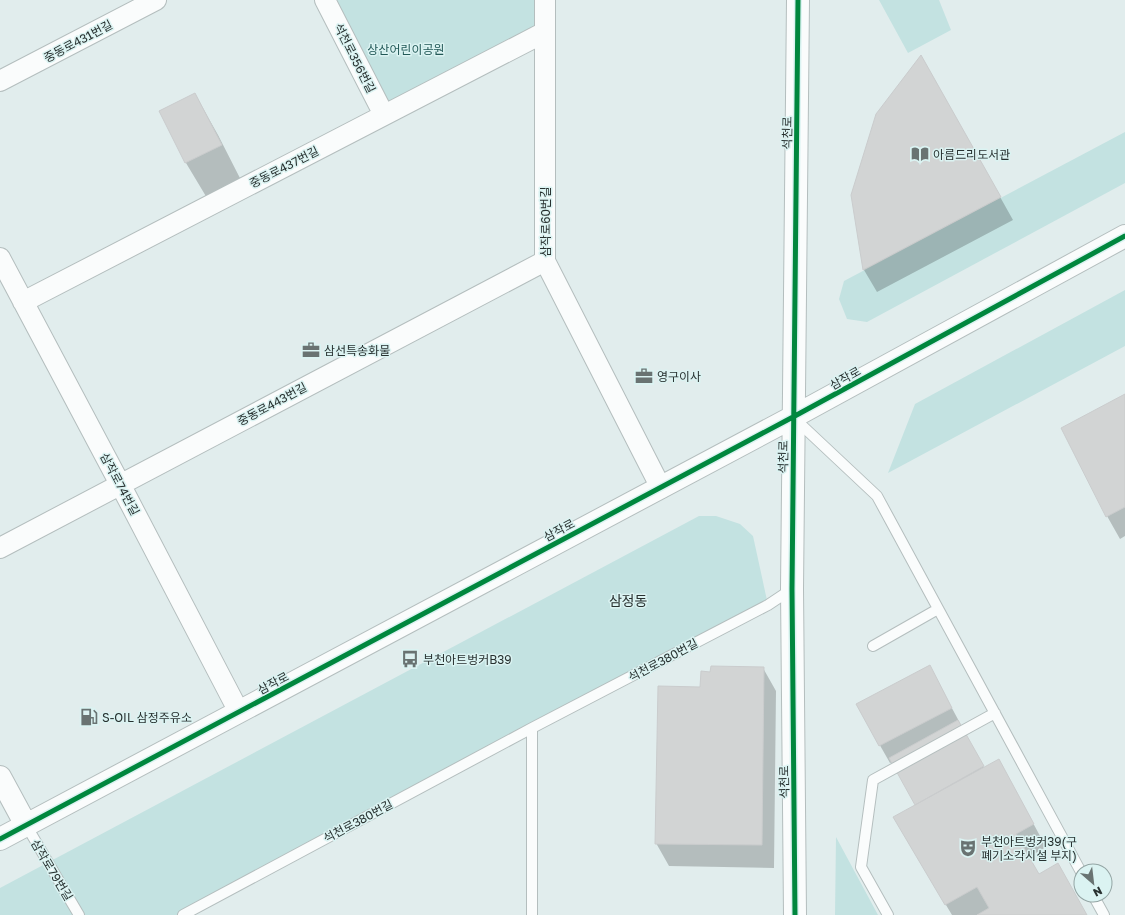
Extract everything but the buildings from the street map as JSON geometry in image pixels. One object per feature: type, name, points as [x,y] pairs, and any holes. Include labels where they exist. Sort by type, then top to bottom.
[{"type":"street","name":"중동로431번길","points":[[0,81],[156,0]]},
{"type":"street","name":"석천로356번길","points":[[325,0],[384,115]]},
{"type":"street","name":"삼작로60번길","points":[[545,0],[545,261],[661,488]]},
{"type":"street","name":"석천로","points":[[795,915],[792,589],[798,0]]},
{"type":"street","name":"중동로437번길","points":[[23,302],[545,32]]},
{"type":"street","name":"삼작로","points":[[0,839],[661,488],[1125,236]]},
{"type":"street","name":"삼작로74번길","points":[[0,258],[120,484],[238,712]]},
{"type":"street","name":"중동로443번길","points":[[0,548],[545,261]]},
{"type":"street","points":[[0,778],[26,825]]},
{"type":"lane","points":[[793,417],[877,496],[1076,863]]},
{"type":"lane","name":"석천로380번길","points":[[183,915],[532,728],[768,605],[792,589]]},
{"type":"lane","points":[[873,646],[938,609]]},
{"type":"lane","points":[[888,915],[861,867],[873,780],[995,713]]},
{"type":"lane","points":[[532,728],[532,915]]},
{"type":"lane","name":"삼작로79번길","points":[[26,825],[79,915]]},
{"type":"lane","points":[[1097,903],[1104,915]]},
{"type":"green space","name":"상산어린이공원","points":[[325,0],[545,0],[545,32],[384,115]]},
{"type":"green space","points":[[879,0],[939,0],[951,30],[908,53]]},
{"type":"green space","points":[[1125,132],[1125,183],[867,322],[847,319],[839,299],[844,281]]},
{"type":"green space","points":[[1125,290],[1125,346],[888,473],[915,404]]},
{"type":"green space","points":[[699,516],[716,516],[740,524],[753,536],[768,605],[184,915],[0,915],[0,888]]},
{"type":"green space","points":[[836,837],[878,915],[835,915]]},
{"type":"cycle path","points":[[795,915],[792,589],[798,0]]},
{"type":"cycle path","points":[[0,839],[793,417],[1125,236]]},
{"type":"place","name":"아름드리도서관","points":[[920,154]]},
{"type":"place","name":"삼선특송화물","points":[[311,350]]},
{"type":"place","name":"영구이사","points":[[644,376]]},
{"type":"place","name":"부천아트벙커B39","points":[[410,659]]},
{"type":"place","name":"S-OIL 삼정주유소","points":[[89,717]]},
{"type":"place","name":"부천아트벙커39(구 폐기소각시설 부지)","points":[[968,848]]},
{"type":"district","name":"삼정동","points":[[628,600]]}]
